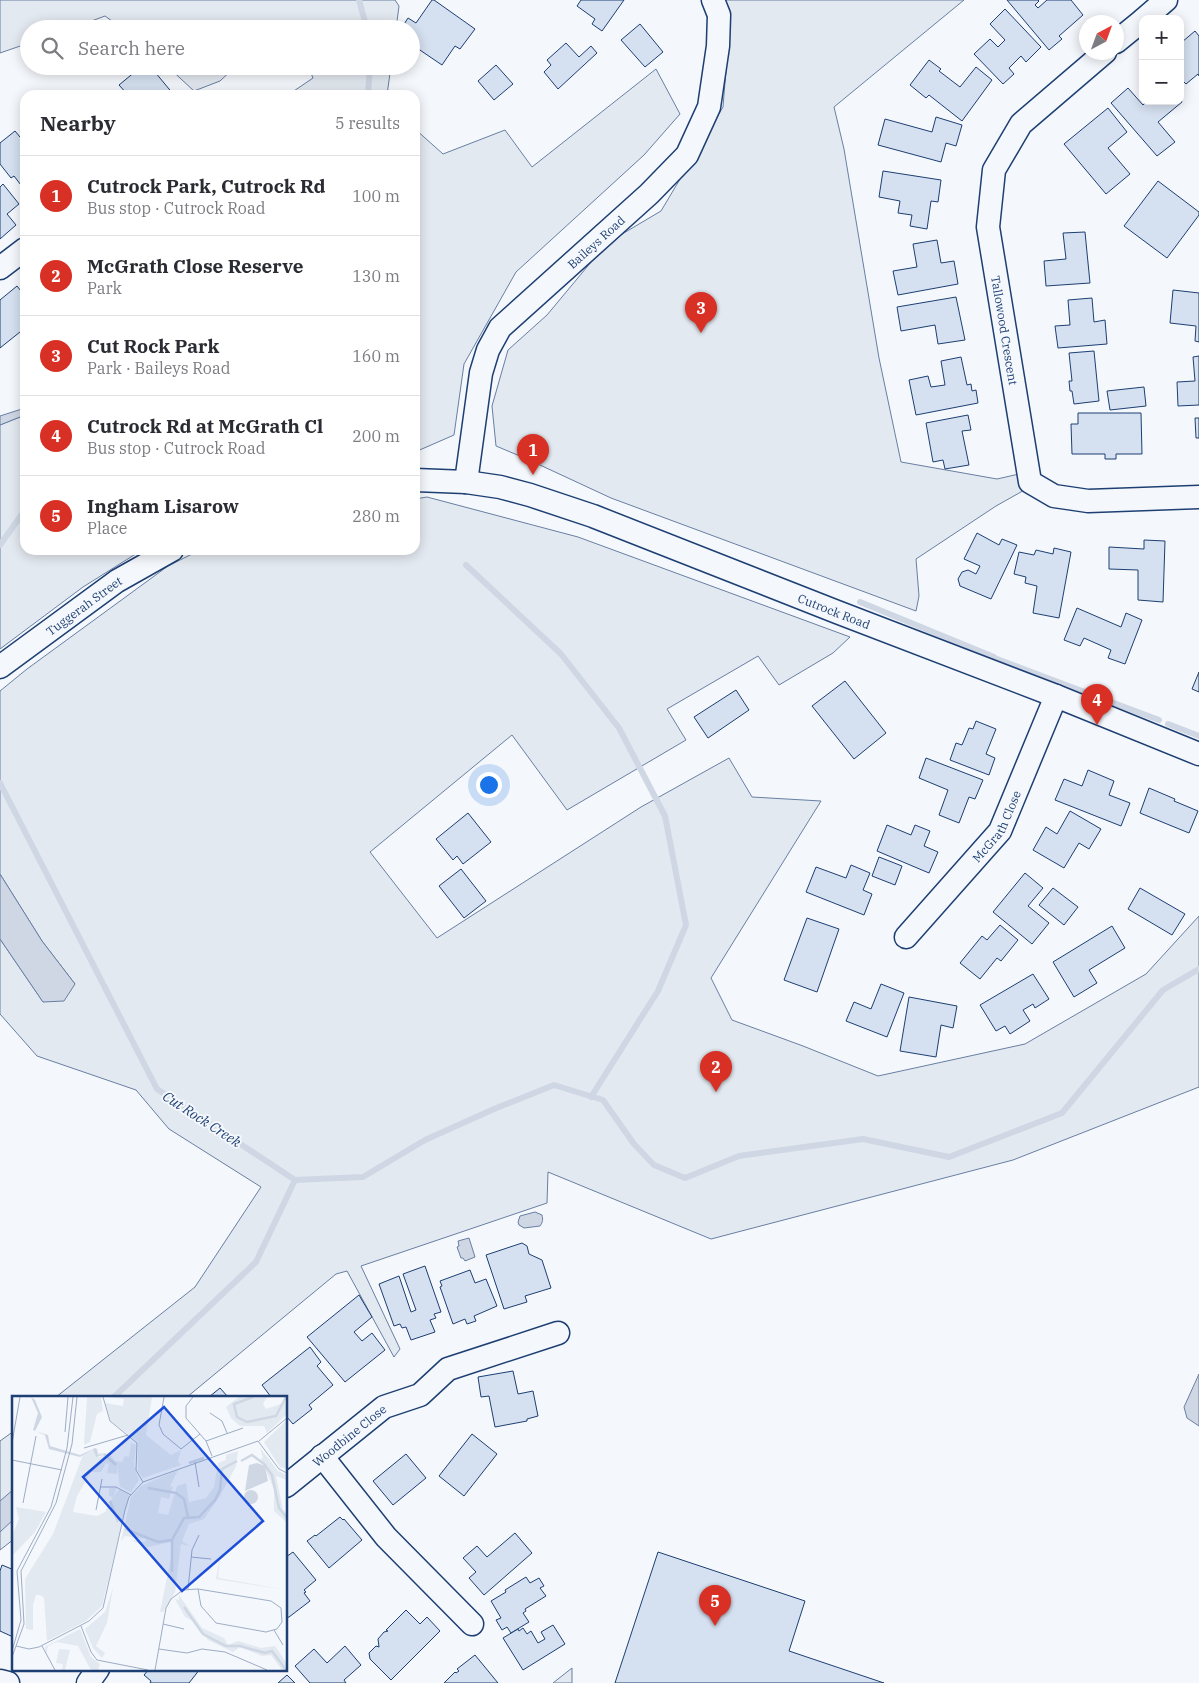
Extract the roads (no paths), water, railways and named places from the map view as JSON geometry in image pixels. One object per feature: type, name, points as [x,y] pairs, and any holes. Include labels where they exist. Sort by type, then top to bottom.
[{"type":"street","name":"Baileys Road","points":[[466,482],[481,374],[488,350],[500,328],[649,194],[687,155],[709,107],[718,46],[719,15],[713,0]]},
{"type":"street","points":[[1148,15],[1166,0]]},
{"type":"street","points":[[1124,35],[1139,22]]},
{"type":"street","name":"Tallowood Crescent","points":[[1096,60],[1021,124],[994,170],[988,227],[1030,482],[1054,496],[1088,501],[1199,497]]},
{"type":"street","points":[[0,268],[20,253]]},
{"type":"street","points":[[420,480],[466,482]]},
{"type":"street","name":"Cutrock Road","points":[[466,482],[500,487],[530,495],[593,516],[1056,696],[1199,754]]},
{"type":"street","name":"Tuggerah Street","points":[[0,667],[117,581],[163,555]]},
{"type":"street","name":"McGrath Close","points":[[906,937],[1000,831],[1056,696]]},
{"type":"street","name":"Woodbine Close","points":[[288,1484],[384,1407],[420,1394],[448,1369],[558,1333]]},
{"type":"street","points":[[322,1456],[386,1537],[472,1624]]},
{"type":"street","points":[[88,1683],[97,1670]]},
{"type":"street","points":[[0,1681],[8,1683]]},
{"type":"waterway","name":"Cut Rock Creek","points":[[359,0],[365,20]]},
{"type":"waterway","name":"Cut Rock Creek","points":[[368,90],[369,75]]},
{"type":"waterway","name":"Cut Rock Creek","points":[[0,545],[20,517]]},
{"type":"waterway","points":[[466,565],[561,654],[619,728],[665,816],[686,925],[658,991],[591,1097]]},
{"type":"waterway","points":[[860,602],[994,657]]},
{"type":"waterway","points":[[997,659],[1159,720]]},
{"type":"waterway","points":[[1168,724],[1199,736]]},
{"type":"waterway","name":"Cut Rock Creek","points":[[0,783],[157,1089],[295,1180],[256,1262],[115,1396]]},
{"type":"waterway","points":[[295,1180],[363,1177],[425,1140],[554,1085],[603,1100],[634,1144],[654,1165],[685,1178],[739,1156],[863,1139],[949,1157],[1062,1113],[1163,990],[1199,969]]},
{"type":"place","name":"Cut Rock Park","points":[[701,333]]},
{"type":"place","name":"Cutrock Park, Cutrock Rd","points":[[533,475]]},
{"type":"place","name":"Cutrock Rd at McGrath Cl","points":[[1097,725]]},
{"type":"place","name":"McGrath Close Reserve","points":[[716,1092]]},
{"type":"place","name":"Ingham Lisarow","points":[[715,1626]]}]
